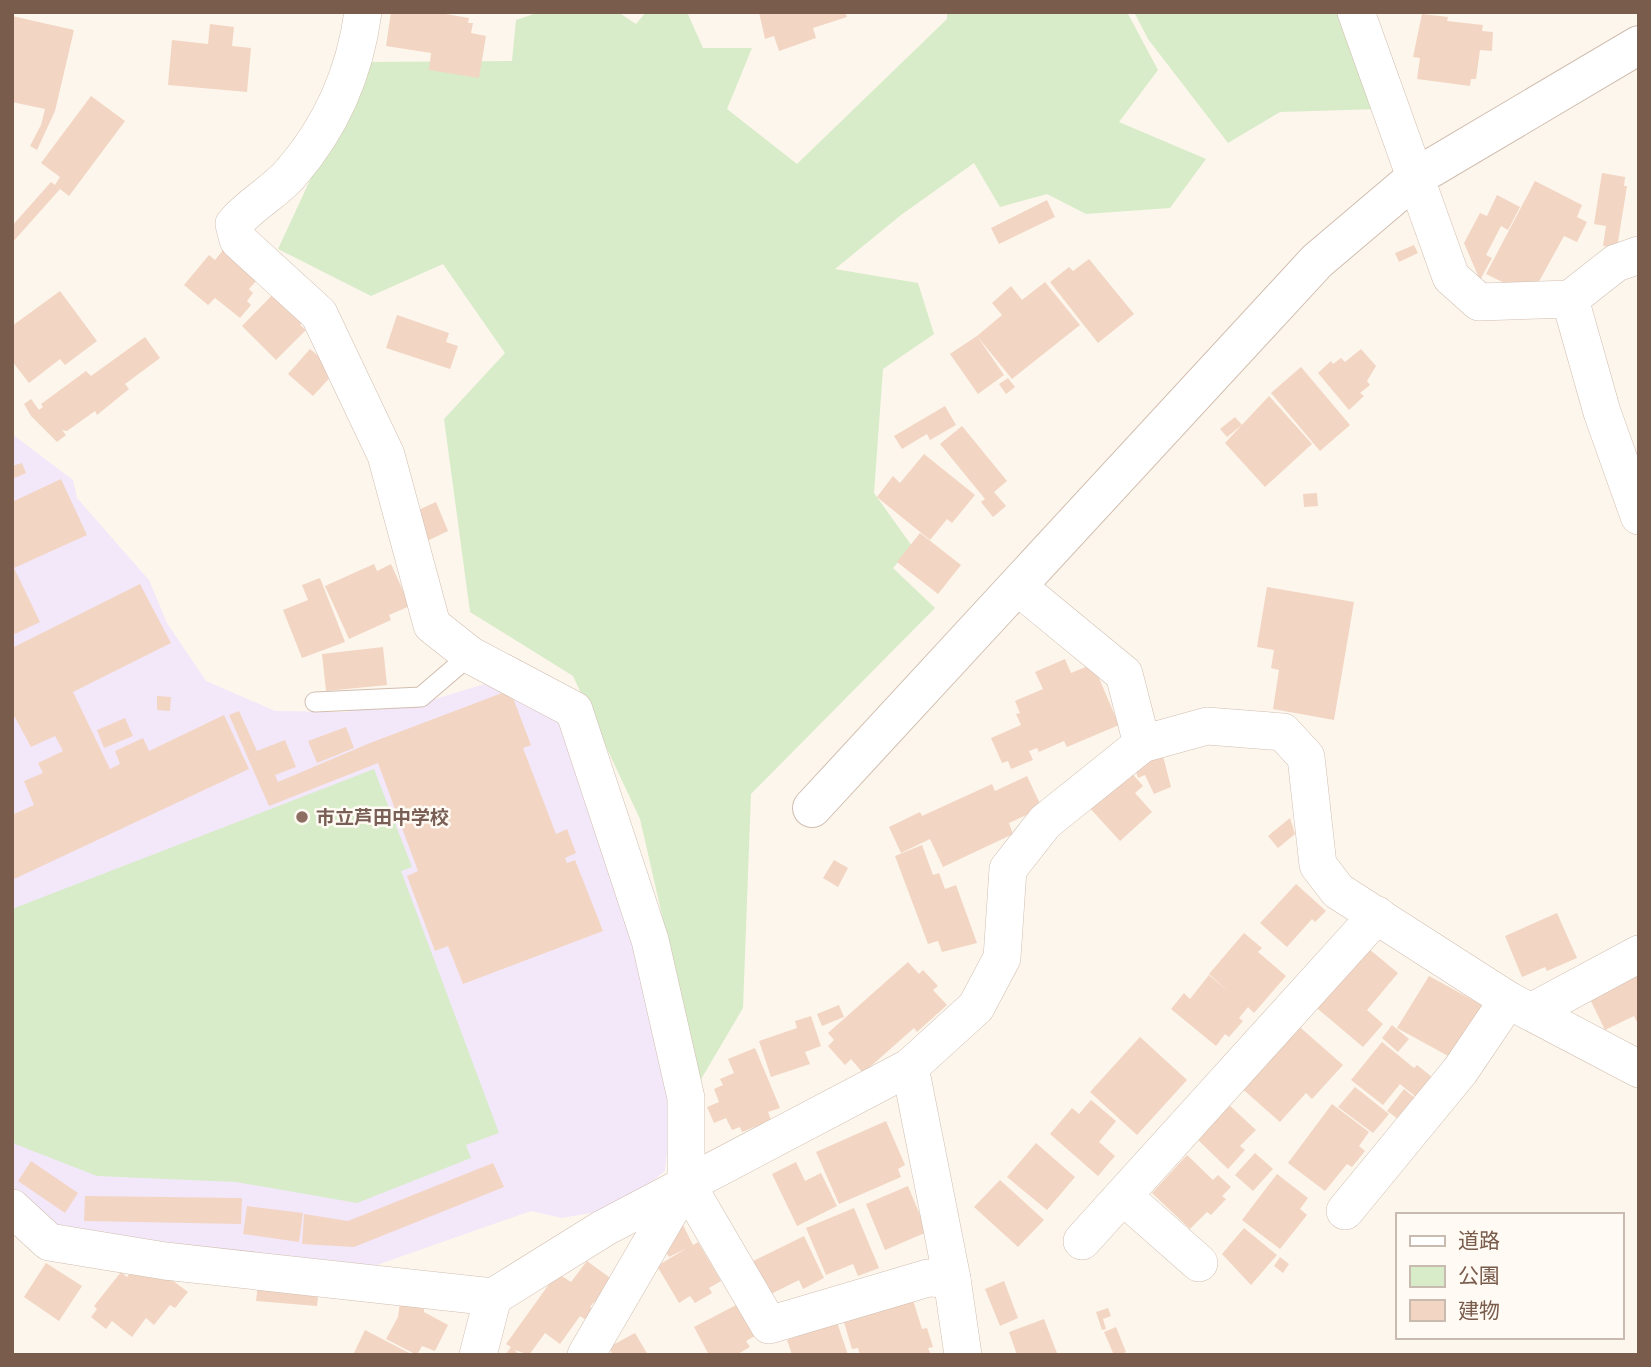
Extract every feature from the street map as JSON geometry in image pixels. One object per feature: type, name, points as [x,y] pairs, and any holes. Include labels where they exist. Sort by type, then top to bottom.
[{"type":"street","points":[[363,12],[359,46],[336,109],[290,175],[251,205],[234,224],[239,240],[318,314],[386,455],[432,625],[470,655],[574,710],[653,953],[687,1098],[687,1183],[769,1325],[928,1278],[952,1279]]},
{"type":"street","points":[[1356,12],[1451,277],[1479,302],[1570,299],[1616,263],[1639,256]]},
{"type":"street","points":[[812,808],[1317,261],[1416,177],[1639,46]]},
{"type":"street","points":[[1570,299],[1602,412],[1639,516]]},
{"type":"street","points":[[1017,586],[1124,674],[1142,744]]},
{"type":"street","points":[[12,1208],[49,1242],[165,1261],[493,1297],[604,1228],[910,1068],[976,1007],[1002,958],[1009,869],[1045,822],[1142,744],[1207,726],[1283,732],[1307,757],[1318,865],[1338,891],[1520,1006],[1639,1069]]},
{"type":"street","points":[[1082,1241],[1377,915]]},
{"type":"street","points":[[1345,1211],[1460,1070],[1520,1006],[1639,954]]},
{"type":"street","points":[[910,1068],[952,1279],[963,1355]]},
{"type":"street","points":[[586,1355],[687,1183]]},
{"type":"street","points":[[1124,1196],[1199,1263]]},
{"type":"street","points":[[478,1355],[493,1297]]},
{"type":"lane","points":[[315,702],[421,696],[470,655]]},
{"type":"shaded area","name":"市立芦田中学校","points":[[12,434],[73,480],[77,498],[149,580],[167,623],[206,681],[275,711],[345,712],[435,699],[508,677],[547,691],[630,922],[674,1085],[665,1171],[619,1208],[562,1218],[531,1211],[354,1273],[54,1228],[12,1195]]},
{"type":"green space","points":[[540,12],[618,12],[636,24],[646,12],[687,12],[703,48],[752,48],[727,109],[797,164],[947,19],[947,12],[1127,12],[1158,70],[1119,122],[1206,159],[1170,208],[1086,214],[1047,194],[1000,207],[974,163],[901,215],[835,269],[918,283],[934,334],[883,369],[874,493],[912,546],[893,568],[935,608],[751,794],[743,1008],[700,1081],[640,819],[573,676],[470,612],[444,419],[505,353],[443,264],[371,296],[278,249],[365,62],[512,61],[516,20]]},
{"type":"green space","points":[[1134,12],[1337,12],[1379,109],[1280,112],[1228,143],[1148,39]]},
{"type":"green space","points":[[374,769],[412,867],[401,871],[499,1133],[466,1145],[471,1158],[357,1203],[236,1182],[97,1176],[15,1144],[12,1138],[12,909]]},
{"type":"building","points":[[391,12],[434,12],[469,18],[468,23],[473,23],[471,33],[486,36],[479,78],[429,70],[431,53],[386,46]]},
{"type":"building","points":[[759,12],[845,12],[847,17],[813,28],[816,38],[779,51],[774,36],[765,39]]},
{"type":"building","points":[[1422,14],[1448,17],[1447,21],[1483,25],[1482,31],[1493,32],[1492,51],[1480,50],[1476,79],[1471,79],[1470,86],[1417,79],[1420,58],[1413,57]]},
{"type":"building","points":[[12,16],[74,30],[55,111],[37,150],[30,146],[41,125],[45,109],[12,102]]},
{"type":"building","points":[[210,24],[234,27],[232,46],[251,48],[247,92],[168,85],[172,40],[208,44]]},
{"type":"building","points":[[91,96],[125,121],[69,196],[60,189],[12,243],[12,226],[51,182],[55,185],[60,177],[41,163]]},
{"type":"building","points":[[1602,173],[1625,177],[1624,186],[1627,186],[1617,248],[1603,246],[1606,226],[1594,224]]},
{"type":"building","points":[[1535,181],[1582,205],[1577,217],[1587,222],[1577,242],[1564,236],[1531,296],[1486,274]]},
{"type":"building","points":[[1497,195],[1520,207],[1508,230],[1501,226],[1486,255],[1492,258],[1480,280],[1464,243],[1480,213],[1487,216]]},
{"type":"building","points":[[1047,200],[1055,217],[999,244],[991,228]]},
{"type":"building","points":[[227,245],[262,274],[249,289],[253,293],[247,301],[251,305],[240,318],[215,298],[208,305],[184,285],[209,255],[215,260]]},
{"type":"building","points":[[1414,245],[1418,253],[1399,262],[1395,253]]},
{"type":"building","points":[[1089,259],[1134,314],[1098,343],[1050,282],[1069,267],[1073,271]]},
{"type":"building","points":[[1045,282],[1080,325],[1012,379],[977,336],[1002,315],[992,303],[1011,286],[1022,300]]},
{"type":"building","points":[[279,288],[308,317],[300,325],[306,330],[276,360],[242,326]]},
{"type":"building","points":[[60,291],[97,341],[65,365],[60,359],[29,383],[12,361],[12,326]]},
{"type":"building","points":[[397,315],[449,333],[446,342],[458,346],[450,369],[386,348]]},
{"type":"building","points":[[977,336],[1004,375],[978,394],[950,354]]},
{"type":"building","points":[[145,337],[160,358],[125,384],[129,389],[97,415],[95,411],[67,431],[62,430],[66,435],[57,442],[31,416],[24,404],[31,399],[39,410],[43,407],[41,404],[86,371],[91,376]]},
{"type":"building","points":[[310,349],[336,371],[313,396],[288,374]]},
{"type":"building","points":[[1361,349],[1376,366],[1367,381],[1370,385],[1360,393],[1364,396],[1349,410],[1318,373],[1331,361],[1333,364],[1341,358],[1345,362]]},
{"type":"building","points":[[1301,367],[1350,425],[1320,451],[1271,393]]},
{"type":"building","points":[[1008,378],[1015,387],[1006,394],[999,384]]},
{"type":"building","points":[[1269,396],[1312,444],[1265,487],[1225,443]]},
{"type":"building","points":[[945,406],[956,425],[930,440],[927,434],[902,449],[894,436]]},
{"type":"building","points":[[1235,417],[1242,425],[1227,437],[1220,429]]},
{"type":"building","points":[[962,426],[1007,481],[994,492],[1006,506],[993,517],[981,502],[985,499],[940,444]]},
{"type":"building","points":[[924,454],[975,495],[952,523],[947,519],[930,540],[877,497],[893,476],[900,483]]},
{"type":"building","points":[[22,463],[26,473],[12,479],[12,466]]},
{"type":"building","points":[[61,479],[87,535],[14,568],[40,622],[15,634],[12,628],[12,502]]},
{"type":"building","points":[[1317,493],[1318,506],[1304,507],[1303,494]]},
{"type":"building","points":[[436,502],[448,531],[427,541],[414,512]]},
{"type":"building","points":[[920,533],[961,565],[938,594],[897,562]]},
{"type":"building","points":[[374,564],[377,571],[391,564],[410,606],[389,615],[391,620],[349,639],[325,586]]},
{"type":"building","points":[[320,578],[345,642],[302,658],[283,610],[308,600],[302,585]]},
{"type":"building","points":[[140,584],[171,643],[73,692],[110,769],[120,764],[115,751],[143,738],[149,751],[224,715],[249,769],[12,880],[12,815],[34,805],[24,781],[43,773],[38,763],[63,751],[55,736],[31,747],[12,712],[12,648]]},
{"type":"building","points":[[1267,587],[1354,602],[1334,720],[1273,709],[1279,670],[1271,668],[1274,650],[1257,647]]},
{"type":"building","points":[[383,647],[387,685],[326,691],[322,654]]},
{"type":"building","points":[[1065,659],[1071,673],[1093,664],[1119,725],[1067,747],[1064,741],[1039,752],[1037,748],[1029,751],[1033,760],[1011,769],[1008,761],[1002,763],[991,738],[1021,725],[1016,714],[1020,713],[1015,701],[1043,689],[1035,672]]},
{"type":"building","points":[[510,690],[531,745],[523,748],[556,834],[567,829],[576,853],[565,858],[567,863],[575,860],[603,931],[463,984],[448,946],[435,951],[407,876],[418,871],[378,763],[269,806],[229,715],[239,711],[257,751],[285,740],[296,767],[275,775],[278,782],[370,743]]},
{"type":"building","points":[[157,696],[171,697],[170,711],[157,710]]},
{"type":"building","points":[[125,718],[133,736],[104,748],[97,730]]},
{"type":"building","points":[[346,727],[354,748],[317,763],[308,741]]},
{"type":"building","points":[[1162,752],[1171,787],[1154,794],[1145,775],[1138,778],[1134,766]]},
{"type":"building","points":[[1129,770],[1143,786],[1135,793],[1152,812],[1120,841],[1087,805]]},
{"type":"building","points":[[1027,776],[1042,808],[1009,823],[1013,834],[943,867],[930,839],[901,853],[889,827],[920,812],[922,816],[992,784],[995,791]]},
{"type":"building","points":[[1290,818],[1295,834],[1278,848],[1268,836]]},
{"type":"building","points":[[922,845],[933,875],[939,873],[945,889],[956,885],[977,943],[942,952],[938,941],[928,944],[895,856]]},
{"type":"building","points":[[834,860],[848,868],[838,887],[823,878]]},
{"type":"building","points":[[1296,884],[1326,911],[1315,922],[1312,919],[1287,947],[1260,923]]},
{"type":"building","points":[[1557,913],[1577,958],[1547,971],[1545,967],[1522,977],[1505,936]]},
{"type":"building","points":[[1244,933],[1262,948],[1258,952],[1286,976],[1254,1013],[1248,1007],[1239,1018],[1243,1021],[1229,1037],[1225,1034],[1216,1046],[1171,1009],[1184,993],[1190,999],[1209,975],[1230,993],[1209,974]]},
{"type":"building","points":[[1363,944],[1398,973],[1367,1010],[1383,1024],[1363,1047],[1312,1004]]},
{"type":"building","points":[[908,962],[919,974],[923,970],[938,986],[933,990],[947,1005],[917,1032],[914,1028],[863,1073],[851,1059],[845,1065],[828,1046],[834,1040],[828,1033]]},
{"type":"building","points":[[1639,965],[1639,1026],[1634,1016],[1605,1030],[1586,991]]},
{"type":"building","points":[[1429,976],[1482,1005],[1450,1057],[1397,1028]]},
{"type":"building","points":[[839,1005],[844,1017],[822,1026],[817,1014]]},
{"type":"building","points":[[811,1016],[821,1046],[805,1052],[810,1064],[771,1077],[759,1041],[797,1028],[795,1021]]},
{"type":"building","points":[[1294,1022],[1343,1065],[1312,1099],[1306,1093],[1280,1122],[1238,1085]]},
{"type":"building","points":[[1392,1025],[1409,1039],[1398,1052],[1382,1038]]},
{"type":"building","points":[[1140,1037],[1187,1080],[1137,1135],[1090,1092]]},
{"type":"building","points":[[1382,1042],[1414,1068],[1417,1065],[1437,1081],[1421,1101],[1400,1084],[1383,1105],[1351,1080]]},
{"type":"building","points":[[755,1048],[780,1108],[768,1112],[771,1120],[742,1132],[740,1127],[732,1130],[726,1118],[714,1123],[707,1107],[719,1102],[714,1089],[723,1085],[720,1079],[734,1073],[728,1059]]},
{"type":"building","points":[[1355,1087],[1389,1114],[1373,1133],[1338,1107]]},
{"type":"building","points":[[1404,1089],[1421,1103],[1405,1124],[1387,1111]]},
{"type":"building","points":[[1091,1100],[1116,1121],[1099,1142],[1115,1156],[1098,1176],[1050,1134],[1072,1108],[1079,1114]]},
{"type":"building","points":[[1228,1104],[1256,1130],[1240,1146],[1245,1150],[1228,1169],[1196,1138]]},
{"type":"building","points":[[1332,1104],[1369,1132],[1359,1146],[1365,1151],[1352,1167],[1347,1164],[1325,1191],[1288,1163]]},
{"type":"building","points":[[886,1121],[905,1165],[898,1169],[901,1177],[839,1204],[816,1152]]},
{"type":"building","points":[[1036,1143],[1075,1177],[1047,1210],[1007,1177]]},
{"type":"building","points":[[1255,1153],[1273,1169],[1253,1191],[1235,1175]]},
{"type":"building","points":[[1187,1155],[1213,1180],[1218,1175],[1231,1187],[1222,1196],[1226,1199],[1211,1215],[1207,1212],[1190,1229],[1152,1193]]},
{"type":"building","points":[[31,1161],[78,1193],[65,1213],[18,1181]]},
{"type":"building","points":[[796,1162],[805,1181],[821,1173],[837,1206],[797,1226],[772,1174]]},
{"type":"building","points":[[493,1163],[504,1187],[354,1247],[302,1244],[304,1214],[348,1221]]},
{"type":"building","points":[[1277,1174],[1308,1198],[1300,1209],[1307,1215],[1280,1249],[1242,1220]]},
{"type":"building","points":[[1000,1180],[1044,1220],[1018,1247],[974,1207]]},
{"type":"building","points":[[908,1186],[927,1232],[885,1250],[866,1204]]},
{"type":"building","points":[[85,1196],[242,1198],[241,1224],[84,1221]]},
{"type":"building","points":[[247,1206],[303,1213],[299,1242],[243,1234]]},
{"type":"building","points":[[854,1208],[879,1268],[858,1276],[853,1264],[826,1275],[806,1228]]},
{"type":"building","points":[[682,1223],[693,1245],[698,1242],[721,1281],[709,1288],[712,1293],[695,1303],[690,1296],[679,1303],[657,1266],[687,1248],[669,1257],[666,1252]]},
{"type":"building","points":[[1244,1228],[1277,1255],[1251,1285],[1222,1254]]},
{"type":"building","points":[[804,1236],[824,1278],[803,1289],[799,1280],[761,1299],[745,1265]]},
{"type":"building","points":[[1280,1257],[1289,1264],[1283,1273],[1274,1266]]},
{"type":"building","points":[[587,1261],[617,1283],[600,1306],[594,1302],[590,1307],[594,1310],[586,1320],[580,1316],[560,1344],[545,1333],[529,1355],[515,1350],[519,1355],[505,1355],[511,1347],[506,1344],[557,1273],[571,1282]]},
{"type":"building","points":[[46,1263],[82,1286],[59,1321],[24,1297]]},
{"type":"building","points":[[133,1269],[144,1270],[154,1278],[160,1271],[188,1292],[175,1308],[170,1305],[154,1325],[146,1318],[132,1337],[112,1321],[106,1329],[91,1317],[97,1309],[94,1306],[121,1272],[127,1277]]},
{"type":"building","points":[[1004,1281],[1018,1318],[1000,1326],[985,1289]]},
{"type":"building","points":[[258,1284],[319,1288],[317,1306],[256,1301]]},
{"type":"building","points":[[913,1300],[922,1329],[927,1328],[933,1347],[928,1348],[931,1355],[860,1355],[858,1348],[852,1349],[843,1319]]},
{"type":"building","points":[[400,1302],[424,1309],[424,1312],[448,1325],[435,1351],[422,1346],[417,1355],[386,1339],[398,1317]]},
{"type":"building","points":[[738,1304],[755,1336],[746,1341],[750,1347],[736,1355],[709,1355],[694,1327]]},
{"type":"building","points":[[1108,1308],[1111,1316],[1103,1319],[1106,1329],[1102,1330],[1096,1312]]},
{"type":"building","points":[[1044,1319],[1057,1353],[1017,1355],[1009,1332]]},
{"type":"building","points":[[837,1322],[848,1355],[792,1355],[787,1340]]},
{"type":"building","points":[[1116,1327],[1126,1352],[1120,1355],[1114,1355],[1104,1332]]},
{"type":"building","points":[[365,1330],[413,1355],[353,1355]]},
{"type":"building","points":[[635,1333],[648,1355],[613,1355],[609,1347]]},
{"type":"place","name":"市立芦田中学校","points":[[302,817]]}]
